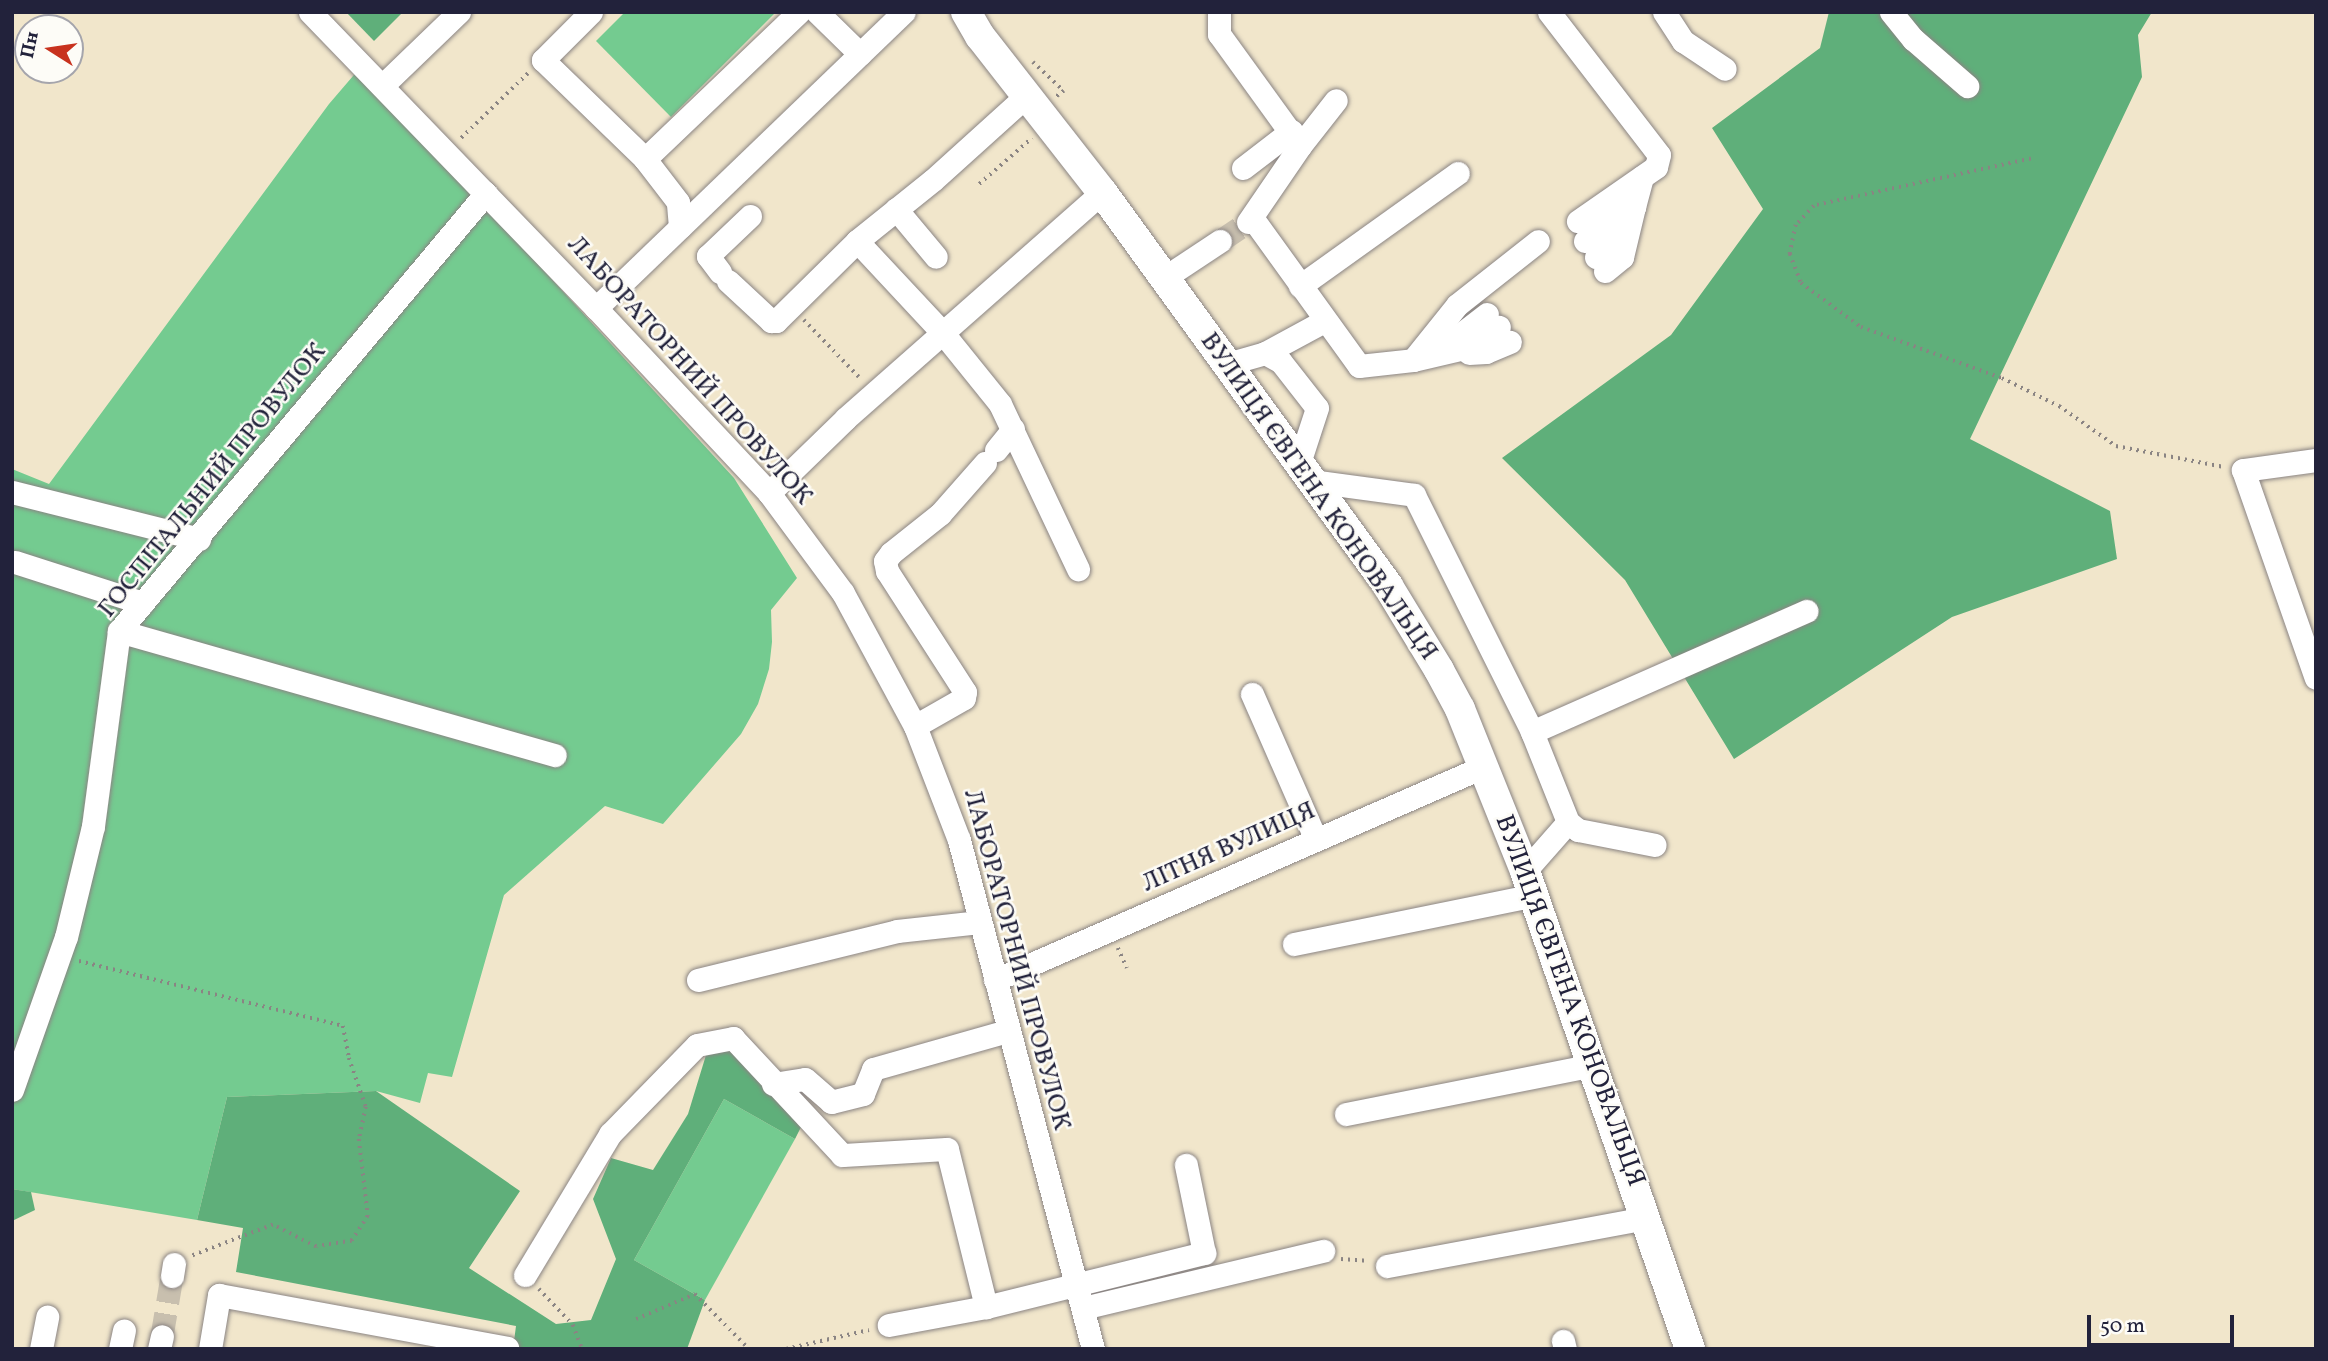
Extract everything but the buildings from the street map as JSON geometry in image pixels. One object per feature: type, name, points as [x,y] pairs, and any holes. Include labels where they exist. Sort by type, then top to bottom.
[{"type":"main road","name":"ВУЛИЦЯ ЄВГЕНА КОНОВАЛЬЦЯ","points":[[966,12],[980,36],[1102,192],[1305,472],[1420,637],[1461,709],[1529,883],[1690,1349]]},
{"type":"street","name":"ЛАБОРАТОРНИЙ ПРОВУЛОК","points":[[310,12],[596,308],[769,493],[843,593],[915,726],[959,840],[1007,1031],[1093,1349]]},
{"type":"street","points":[[382,86],[458,12]]},
{"type":"street","points":[[591,12],[542,60],[645,159],[678,202],[680,227]]},
{"type":"street","points":[[645,159],[799,12]]},
{"type":"street","points":[[817,12],[860,54]]},
{"type":"street","points":[[596,308],[904,12]]},
{"type":"street","points":[[1219,12],[1219,34],[1296,139]]},
{"type":"street","points":[[1549,12],[1659,155],[1656,167],[1643,177],[1591,247]]},
{"type":"street","points":[[1664,12],[1683,41],[1725,69]]},
{"type":"street","points":[[1891,12],[1913,39],[1967,86]]},
{"type":"street","points":[[750,216],[708,256],[724,277],[771,321],[776,321],[857,241],[1027,95]]},
{"type":"street","points":[[1243,168],[1296,139],[1336,100]]},
{"type":"street","points":[[1296,139],[1251,220],[1359,366],[1469,348],[1499,328]]},
{"type":"street","points":[[1300,286],[1458,173]]},
{"type":"street","points":[[1591,247],[1622,257],[1643,177]]},
{"type":"street","points":[[769,493],[942,332],[1102,192]]},
{"type":"street","name":"ГОСПІТАЛЬНИЙ ПРОВУЛОК","points":[[12,1090],[60,957],[93,825],[119,631],[486,194]]},
{"type":"street","points":[[1591,247],[1634,206]]},
{"type":"street","points":[[896,209],[936,257]]},
{"type":"street","points":[[857,241],[942,332],[1000,404],[1078,569]]},
{"type":"street","points":[[1164,278],[1220,241]]},
{"type":"street","points":[[1424,357],[1457,305],[1538,242]]},
{"type":"street","points":[[1227,364],[1265,353],[1324,320]]},
{"type":"street","points":[[1265,353],[1281,362],[1317,408],[1305,472],[1414,495],[1532,732],[1568,822],[1578,830],[1655,845]]},
{"type":"street","points":[[915,726],[964,698],[965,692],[887,571],[885,561],[948,506],[1013,429]]},
{"type":"street","points":[[2316,460],[2243,470],[2316,678]]},
{"type":"street","points":[[14,496],[199,539]]},
{"type":"street","points":[[15,562],[143,603]]},
{"type":"street","points":[[1532,732],[1806,611]]},
{"type":"street","points":[[119,631],[555,755]]},
{"type":"street","points":[[1252,694],[1316,840]]},
{"type":"street","name":"ЛІТНЯ ВУЛИЦЯ","points":[[995,980],[1485,766]]},
{"type":"street","points":[[1294,944],[1529,883],[1568,822]]},
{"type":"street","points":[[698,980],[897,931],[980,922]]},
{"type":"street","points":[[773,1084],[805,1079],[831,1102],[863,1094],[873,1069],[1007,1031]]},
{"type":"street","points":[[526,1275],[610,1134],[696,1045],[733,1038],[842,1155],[947,1149],[986,1307]]},
{"type":"street","points":[[1346,1114],[1594,1065]]},
{"type":"street","points":[[1080,1297],[1204,1254],[1185,1165]]},
{"type":"street","points":[[1387,1266],[1645,1218]]},
{"type":"street","points":[[888,1325],[986,1307],[1080,1297],[1323,1251]]},
{"type":"street","points":[[210,1349],[219,1295],[507,1349]]},
{"type":"street","points":[[41,1349],[47,1317]]},
{"type":"path","points":[[446,152],[542,60]]},
{"type":"path","points":[[979,184],[1033,136]]},
{"type":"path","points":[[2031,159],[1814,206],[1796,225],[1790,254],[1801,283],[1861,327],[2002,377],[2059,406],[2116,446],[2243,470]]},
{"type":"path","points":[[790,306],[875,394]]},
{"type":"path","points":[[60,957],[343,1026],[349,1058],[366,1107],[359,1139],[368,1216],[352,1241],[316,1247],[273,1225],[173,1270]]},
{"type":"path","points":[[1323,1251],[1342,1260],[1362,1259],[1387,1266]]},
{"type":"path","points":[[526,1275],[573,1325],[582,1349]]},
{"type":"path","points":[[636,1319],[695,1294],[749,1349]]},
{"type":"path","points":[[786,1349],[888,1325]]},
{"type":"green space","points":[[346,12],[403,12],[374,41]]},
{"type":"green space","points":[[625,12],[776,12],[671,117],[596,41]]},
{"type":"green space","points":[[1829,12],[2152,12],[2138,35],[2142,77],[1970,439],[2110,511],[2117,559],[1952,617],[1734,759],[1625,580],[1502,458],[1671,335],[1763,209],[1712,128],[1820,48]]},
{"type":"green space","points":[[359,69],[734,478],[797,578],[771,610],[769,669],[758,704],[741,734],[663,824],[605,806],[504,895],[452,1077],[428,1073],[420,1103],[376,1091],[227,1097],[197,1220],[12,1189],[12,469],[49,484],[329,104]]},
{"type":"green space","points":[[731,1049],[801,1127],[795,1139],[724,1099],[634,1260],[705,1300],[687,1349],[513,1349],[516,1326],[236,1272],[243,1228],[197,1220],[227,1097],[376,1091],[520,1191],[469,1268],[556,1324],[591,1320],[616,1259],[593,1199],[611,1158],[653,1170],[688,1114],[706,1055]]},
{"type":"green space","points":[[724,1099],[795,1139],[705,1300],[634,1260]]},
{"type":"green space","points":[[12,1189],[31,1192],[35,1210],[12,1221]]},
{"type":"tunnel","points":[[1220,241],[1248,222]]},
{"type":"tunnel","points":[[162,1336],[172,1276]]}]
